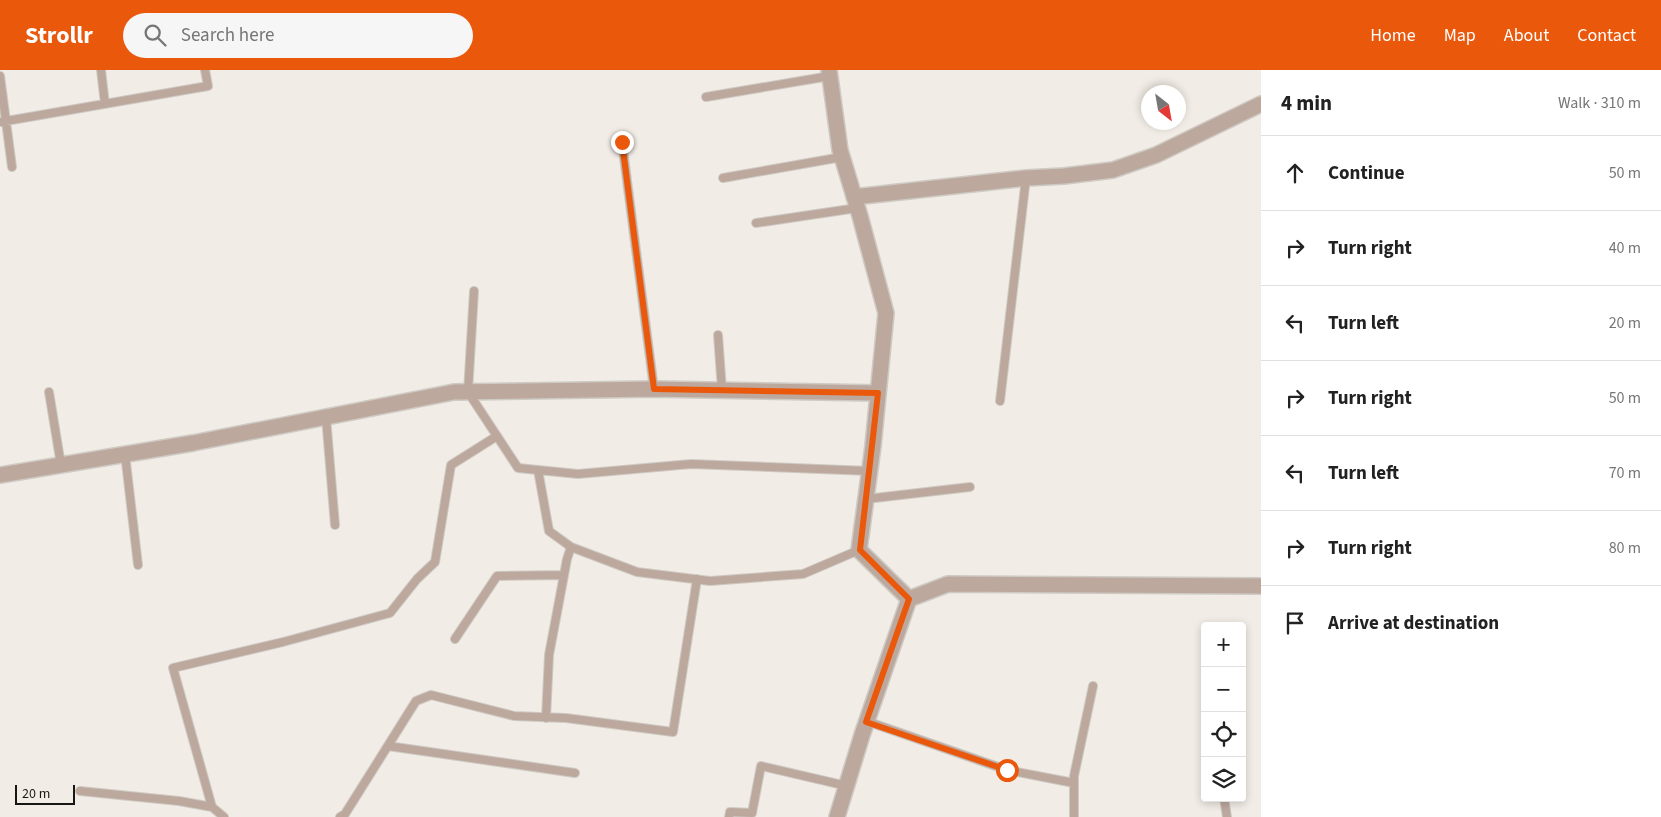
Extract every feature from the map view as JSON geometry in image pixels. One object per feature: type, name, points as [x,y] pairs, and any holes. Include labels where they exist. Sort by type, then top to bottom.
[{"type":"street","points":[[829,73],[842,157],[886,313],[860,550],[909,599]]},
{"type":"street","points":[[856,202],[1026,178],[1113,170],[1156,155],[1261,104]]},
{"type":"street","points":[[0,475],[326,418],[454,392],[654,389],[878,393]]},
{"type":"street","points":[[837,817],[866,722],[909,599],[948,584],[1261,586]]},
{"type":"lane","points":[[101,70],[105,104]]},
{"type":"lane","points":[[3,122],[208,86],[205,70]]},
{"type":"lane","points":[[706,97],[829,73]]},
{"type":"lane","points":[[0,76],[3,122],[12,167]]},
{"type":"lane","points":[[622,142],[654,389]]},
{"type":"lane","points":[[722,178],[842,157]]},
{"type":"lane","points":[[1000,401],[1026,178]]},
{"type":"lane","points":[[756,223],[856,202]]},
{"type":"lane","points":[[474,291],[468,392],[518,468],[578,474],[691,464],[870,471]]},
{"type":"lane","points":[[718,335],[722,390]]},
{"type":"lane","points":[[49,392],[61,465]]},
{"type":"lane","points":[[326,418],[335,525]]},
{"type":"lane","points":[[212,808],[173,668],[283,642],[390,613],[417,579],[435,562],[451,465],[497,436]]},
{"type":"lane","points":[[125,454],[138,565]]},
{"type":"lane","points":[[538,470],[549,530],[571,547],[637,572],[710,581],[803,574],[860,550]]},
{"type":"lane","points":[[866,499],[970,487]]},
{"type":"lane","points":[[546,718],[549,655],[571,547]]},
{"type":"lane","points":[[455,638],[497,576],[564,574]]},
{"type":"lane","points":[[340,817],[345,814],[416,701],[431,696],[514,716],[566,718],[673,732],[696,579]]},
{"type":"lane","points":[[1074,817],[1074,776],[1093,686]]},
{"type":"lane","points":[[866,722],[1007,770],[1074,783]]},
{"type":"lane","points":[[388,746],[575,773]]},
{"type":"lane","points":[[729,817],[730,812],[752,813],[761,766],[846,786]]},
{"type":"lane","points":[[80,790],[179,801],[212,808],[221,816]]},
{"type":"lane","points":[[1225,802],[1227,817]]},
{"type":"route","points":[[622,142],[654,389],[878,393],[860,550],[909,599],[866,722],[1007,770]]}]
